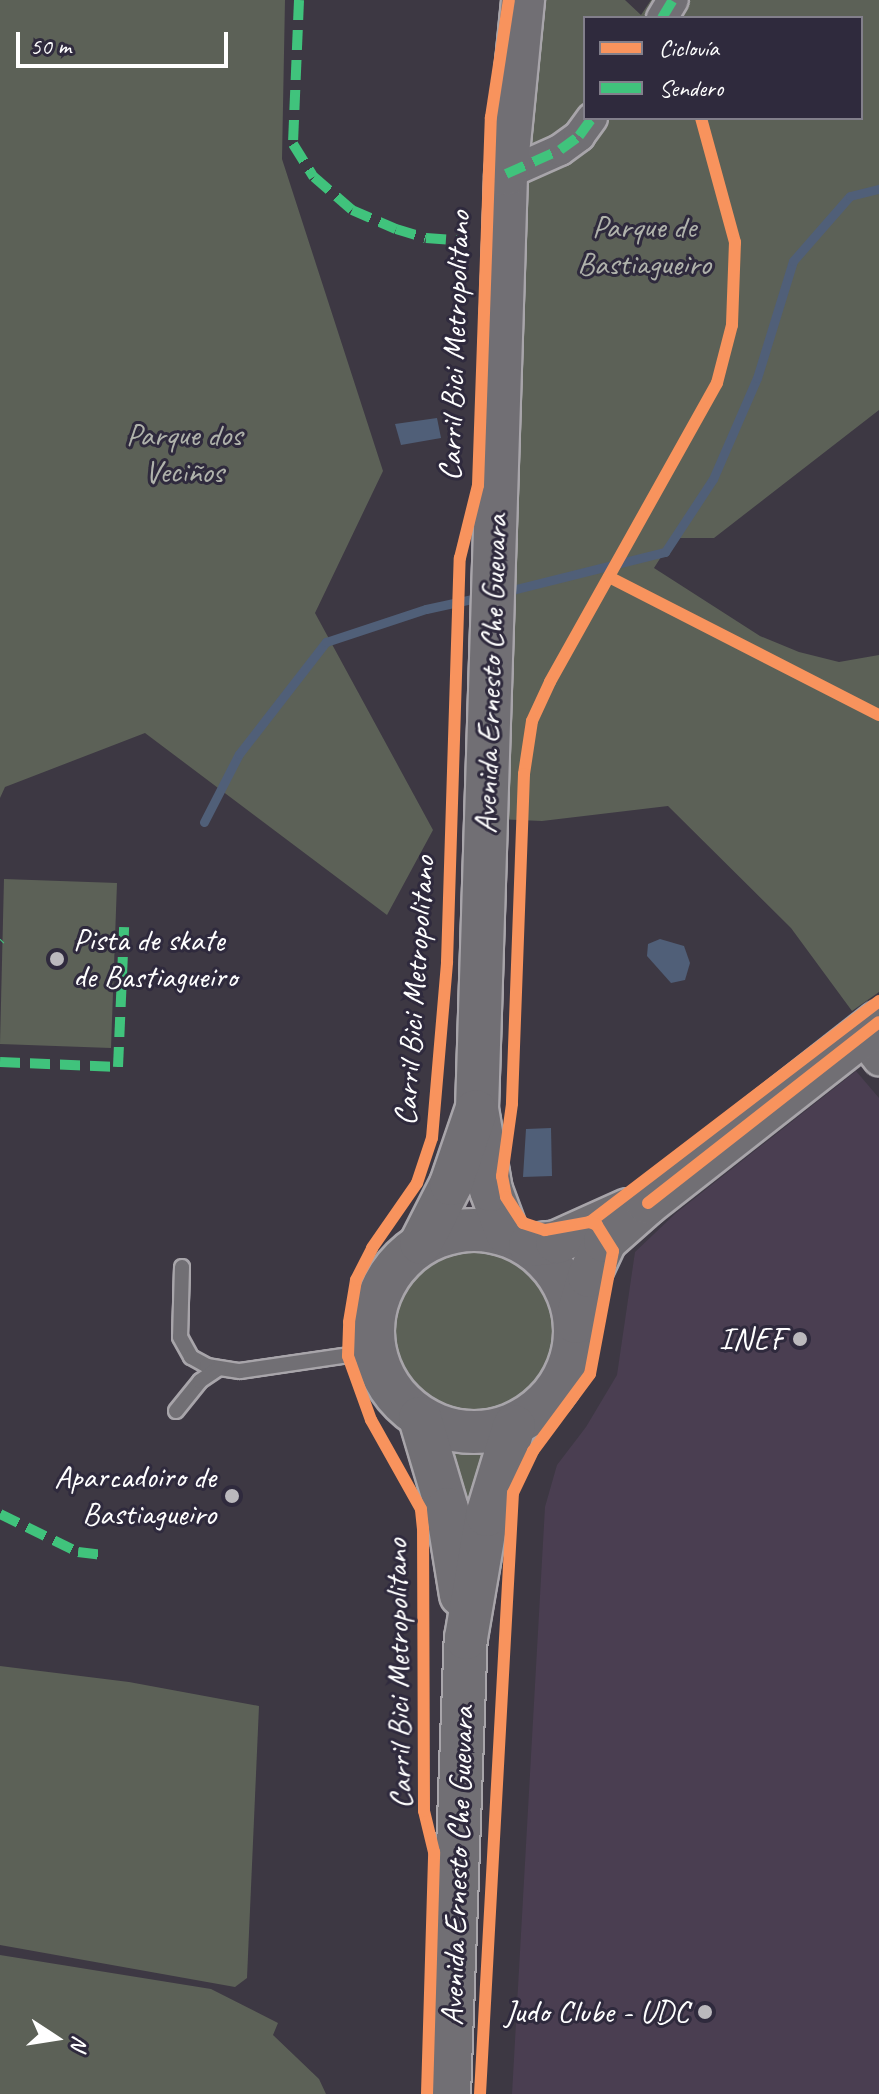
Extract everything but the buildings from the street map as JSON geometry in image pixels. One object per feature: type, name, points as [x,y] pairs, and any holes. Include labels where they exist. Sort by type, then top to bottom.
[{"type":"main road","name":"Avenida Ernesto Che Guevara","points":[[518,1239],[491,1190],[477,1109],[506,174],[523,0]]},
{"type":"main road","points":[[648,1203],[557,1242],[458,1229],[421,1243],[396,1264],[373,1312],[371,1352],[378,1366],[420,1418],[463,1433],[514,1426],[541,1409],[568,1372],[576,1322],[589,1276],[605,1241],[648,1203],[817,1073],[873,1039]]},
{"type":"main road","name":"Avenida Ernesto Che Guevara","points":[[421,1243],[451,1184],[477,1109]]},
{"type":"main road","points":[[518,1239],[555,1268],[576,1322]]},
{"type":"main road","name":"Avenida Ernesto Che Guevara","points":[[420,1418],[447,1509],[466,1638]]},
{"type":"main road","name":"Avenida Ernesto Che Guevara","points":[[449,2094],[466,1638],[487,1515],[514,1426]]},
{"type":"street","points":[[506,174],[560,150],[579,136],[591,120]]},
{"type":"lane","points":[[182,1267],[180,1337],[191,1357],[218,1369],[240,1371],[371,1352]]},
{"type":"lane","points":[[176,1411],[200,1381],[218,1369]]},
{"type":"shaded area","points":[[856,1071],[879,1098],[879,2094],[512,2094],[545,1507],[557,1465],[586,1427],[617,1375],[635,1252],[676,1213]]},
{"type":"green space","name":"Parque dos Veciños","points":[[0,0],[285,0],[282,159],[383,471],[315,613],[433,830],[387,915],[145,733],[5,787],[0,798]]},
{"type":"green space","name":"Parque de Bastiagueiro","points":[[545,0],[625,0],[641,15],[651,0],[879,0],[879,410],[714,538],[673,538],[654,568],[760,636],[799,652],[839,662],[879,655],[879,992],[852,1011],[791,928],[668,806],[542,821],[499,819],[524,180]]},
{"type":"green space","name":"Pista de skate de Bastiagueiro","points":[[4,879],[117,883],[111,1048],[0,1044]]},
{"type":"green space","points":[[474,1245],[507,1251],[534,1270],[553,1297],[559,1330],[553,1363],[534,1390],[507,1409],[474,1415],[441,1409],[414,1390],[395,1363],[389,1330],[395,1297],[414,1270],[441,1251]]},
{"type":"green space","points":[[447,1447],[488,1453],[465,1515]]},
{"type":"green space","points":[[0,1666],[129,1682],[259,1706],[247,1978],[235,1987],[0,1945]]},
{"type":"green space","points":[[0,1955],[211,1989],[278,2023],[273,2035],[319,2079],[326,2094],[0,2094]]},
{"type":"water","points":[[437,418],[441,438],[401,445],[395,424]]},
{"type":"water","points":[[660,939],[684,946],[690,963],[685,980],[671,983],[647,956],[648,944]]},
{"type":"water","points":[[551,1128],[552,1176],[523,1177],[526,1129]]},
{"type":"waterway","points":[[504,592],[665,552],[713,479],[757,378],[793,261],[850,196],[879,189]]},
{"type":"waterway","points":[[204,822],[239,754],[326,642],[426,609],[481,597]]},
{"type":"marked path","points":[[299,0],[293,144],[314,177],[352,210],[426,238],[457,240]]},
{"type":"marked path","points":[[663,16],[673,0]]},
{"type":"marked path","points":[[506,174],[560,150],[579,136],[591,120]]},
{"type":"marked path","points":[[0,1062],[118,1067],[124,927]]},
{"type":"marked path","points":[[0,1514],[78,1552],[101,1555]]},
{"type":"cycle path","name":"Carril Bici Metropolitano","points":[[427,2094],[434,1852],[424,1811],[421,1509],[371,1420],[348,1356],[349,1322],[356,1280],[372,1248],[417,1183],[432,1138],[447,962],[460,558],[478,485],[491,117],[509,0]]},
{"type":"cycle path","points":[[702,120],[735,242],[732,325],[717,383],[550,682],[532,721],[524,774],[512,1104],[502,1176],[506,1197],[523,1223],[545,1230],[590,1222],[879,1001]]},
{"type":"cycle path","points":[[609,577],[879,715]]},
{"type":"cycle path","points":[[648,1203],[879,1022]]},
{"type":"cycle path","points":[[480,2094],[513,1493],[533,1451],[590,1374],[613,1251],[597,1225],[590,1222]]},
{"type":"place","name":"Pista de skate de Bastiagueiro","points":[[57,959]]},
{"type":"place","name":"INEF","points":[[800,1339]]},
{"type":"place","name":"Aparcadoiro de Bastiagueiro","points":[[232,1496]]},
{"type":"place","name":"Judo Clube - UDC","points":[[705,2012]]}]
